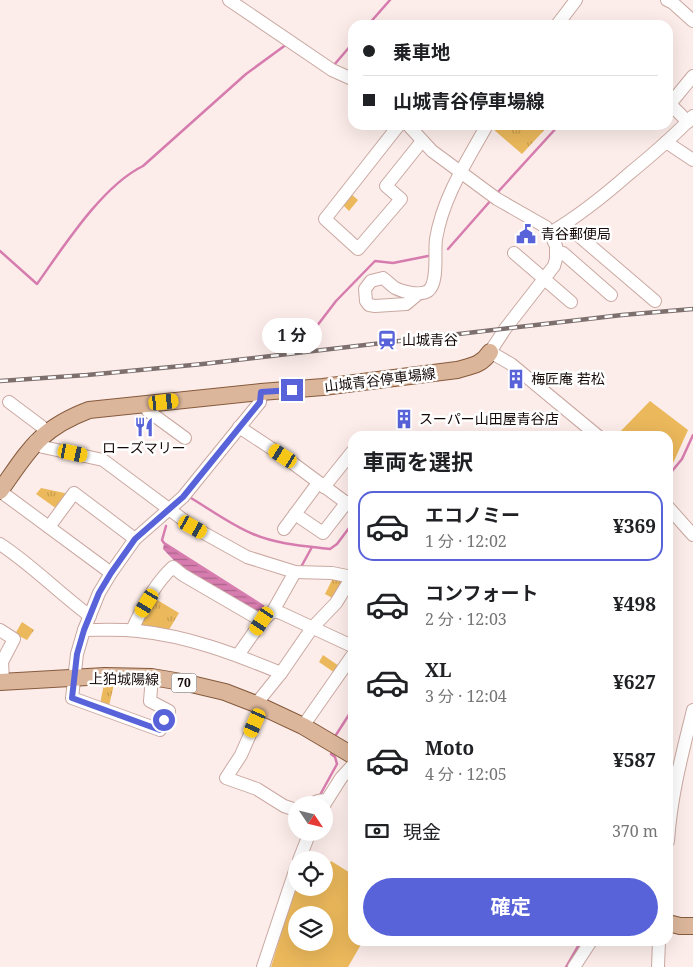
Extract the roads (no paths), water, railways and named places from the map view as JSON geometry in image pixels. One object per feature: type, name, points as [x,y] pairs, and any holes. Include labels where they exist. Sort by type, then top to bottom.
[{"type":"main road","name":"山城青谷停車場線","points":[[0,491],[40,437],[70,417],[88,410],[323,387],[457,370],[477,365],[490,352]]},
{"type":"main road","name":"上狛城陽線","points":[[2,681],[104,676],[152,678],[225,692],[259,705],[303,726],[348,753]]},
{"type":"main road","points":[[673,924],[693,926]]},
{"type":"street","points":[[229,0],[332,70],[348,77]]},
{"type":"street","points":[[561,20],[576,0]]},
{"type":"street","points":[[667,0],[673,2],[693,20]]},
{"type":"street","points":[[673,100],[693,76]]},
{"type":"street","points":[[550,232],[565,224],[606,194],[690,119],[673,106]]},
{"type":"street","points":[[395,130],[325,219],[358,249],[400,199],[386,186],[422,141]]},
{"type":"street","points":[[412,130],[432,151],[493,196],[542,224],[550,232],[556,246],[554,266],[504,329],[490,352],[511,364],[592,431]]},
{"type":"street","points":[[418,294],[429,290],[434,284],[435,248],[445,207],[461,172],[485,130]]},
{"type":"street","points":[[666,142],[693,160]]},
{"type":"street","points":[[565,224],[655,301]]},
{"type":"street","points":[[556,251],[563,253],[611,295]]},
{"type":"street","points":[[514,253],[571,302]]},
{"type":"street","points":[[152,678],[150,701],[168,711],[160,730],[72,698],[77,654],[84,630],[99,593],[111,573],[135,539],[183,497],[260,402],[261,392]]},
{"type":"street","points":[[9,402],[41,426],[40,437],[43,447],[103,460],[193,527],[247,557],[294,572],[348,575]]},
{"type":"street","points":[[145,404],[148,411],[185,438]]},
{"type":"street","points":[[239,427],[283,456],[348,504]]},
{"type":"street","points":[[284,528],[348,456]]},
{"type":"street","points":[[0,491],[111,573]]},
{"type":"street","points":[[49,527],[74,493],[135,539]]},
{"type":"street","points":[[295,514],[323,533],[348,507]]},
{"type":"street","points":[[673,513],[693,536]]},
{"type":"street","points":[[0,544],[16,554],[90,616]]},
{"type":"street","points":[[132,630],[138,616],[164,575],[173,567],[183,575],[262,621]]},
{"type":"street","points":[[238,655],[262,621],[273,611],[294,572]]},
{"type":"street","points":[[288,807],[257,789],[226,778],[240,755],[259,705],[312,628],[336,603],[348,583]]},
{"type":"street","points":[[273,611],[348,644]]},
{"type":"street","points":[[0,630],[14,639],[2,662],[2,681]]},
{"type":"street","points":[[84,630],[132,630],[188,640],[238,655],[281,673]]},
{"type":"street","points":[[303,726],[348,662]]},
{"type":"street","points":[[673,793],[693,710]]},
{"type":"street","points":[[329,796],[348,770]]},
{"type":"street","points":[[263,967],[288,892]]},
{"type":"street","points":[[574,967],[588,946]]},
{"type":"street","points":[[658,967],[660,946]]},
{"type":"waterway","points":[[372,20],[390,0]]},
{"type":"waterway","points":[[0,251],[37,284],[85,218],[113,188],[128,175],[143,166],[246,74],[287,44]]},
{"type":"waterway","points":[[334,65],[348,49]]},
{"type":"waterway","points":[[497,193],[554,130]]},
{"type":"waterway","points":[[448,249],[492,199]]},
{"type":"waterway","points":[[307,339],[336,301],[375,261],[393,263],[428,256]]},
{"type":"waterway","points":[[673,470],[682,459],[693,435]]},
{"type":"waterway","points":[[191,498],[245,530],[271,540],[291,544],[330,549],[337,544],[348,529]]},
{"type":"waterway","points":[[166,526],[162,540],[164,543],[263,606]]},
{"type":"waterway","points":[[301,567],[312,547]]},
{"type":"waterway","points":[[334,738],[348,716]]},
{"type":"waterway","points":[[320,795],[337,764],[335,757],[331,754]]},
{"type":"waterway","points":[[566,967],[578,946]]},
{"type":"railway","points":[[0,381],[203,364],[622,315],[693,309]]},
{"type":"place","name":"青谷郵便局","points":[[526,234]]},
{"type":"place","name":"山城青谷","points":[[387,340]]},
{"type":"place","name":"梅匠庵 若松","points":[[516,379]]},
{"type":"place","name":"スーパー山田屋青谷店","points":[[404,419]]},
{"type":"place","name":"ローズマリー","points":[[144,427]]}]
